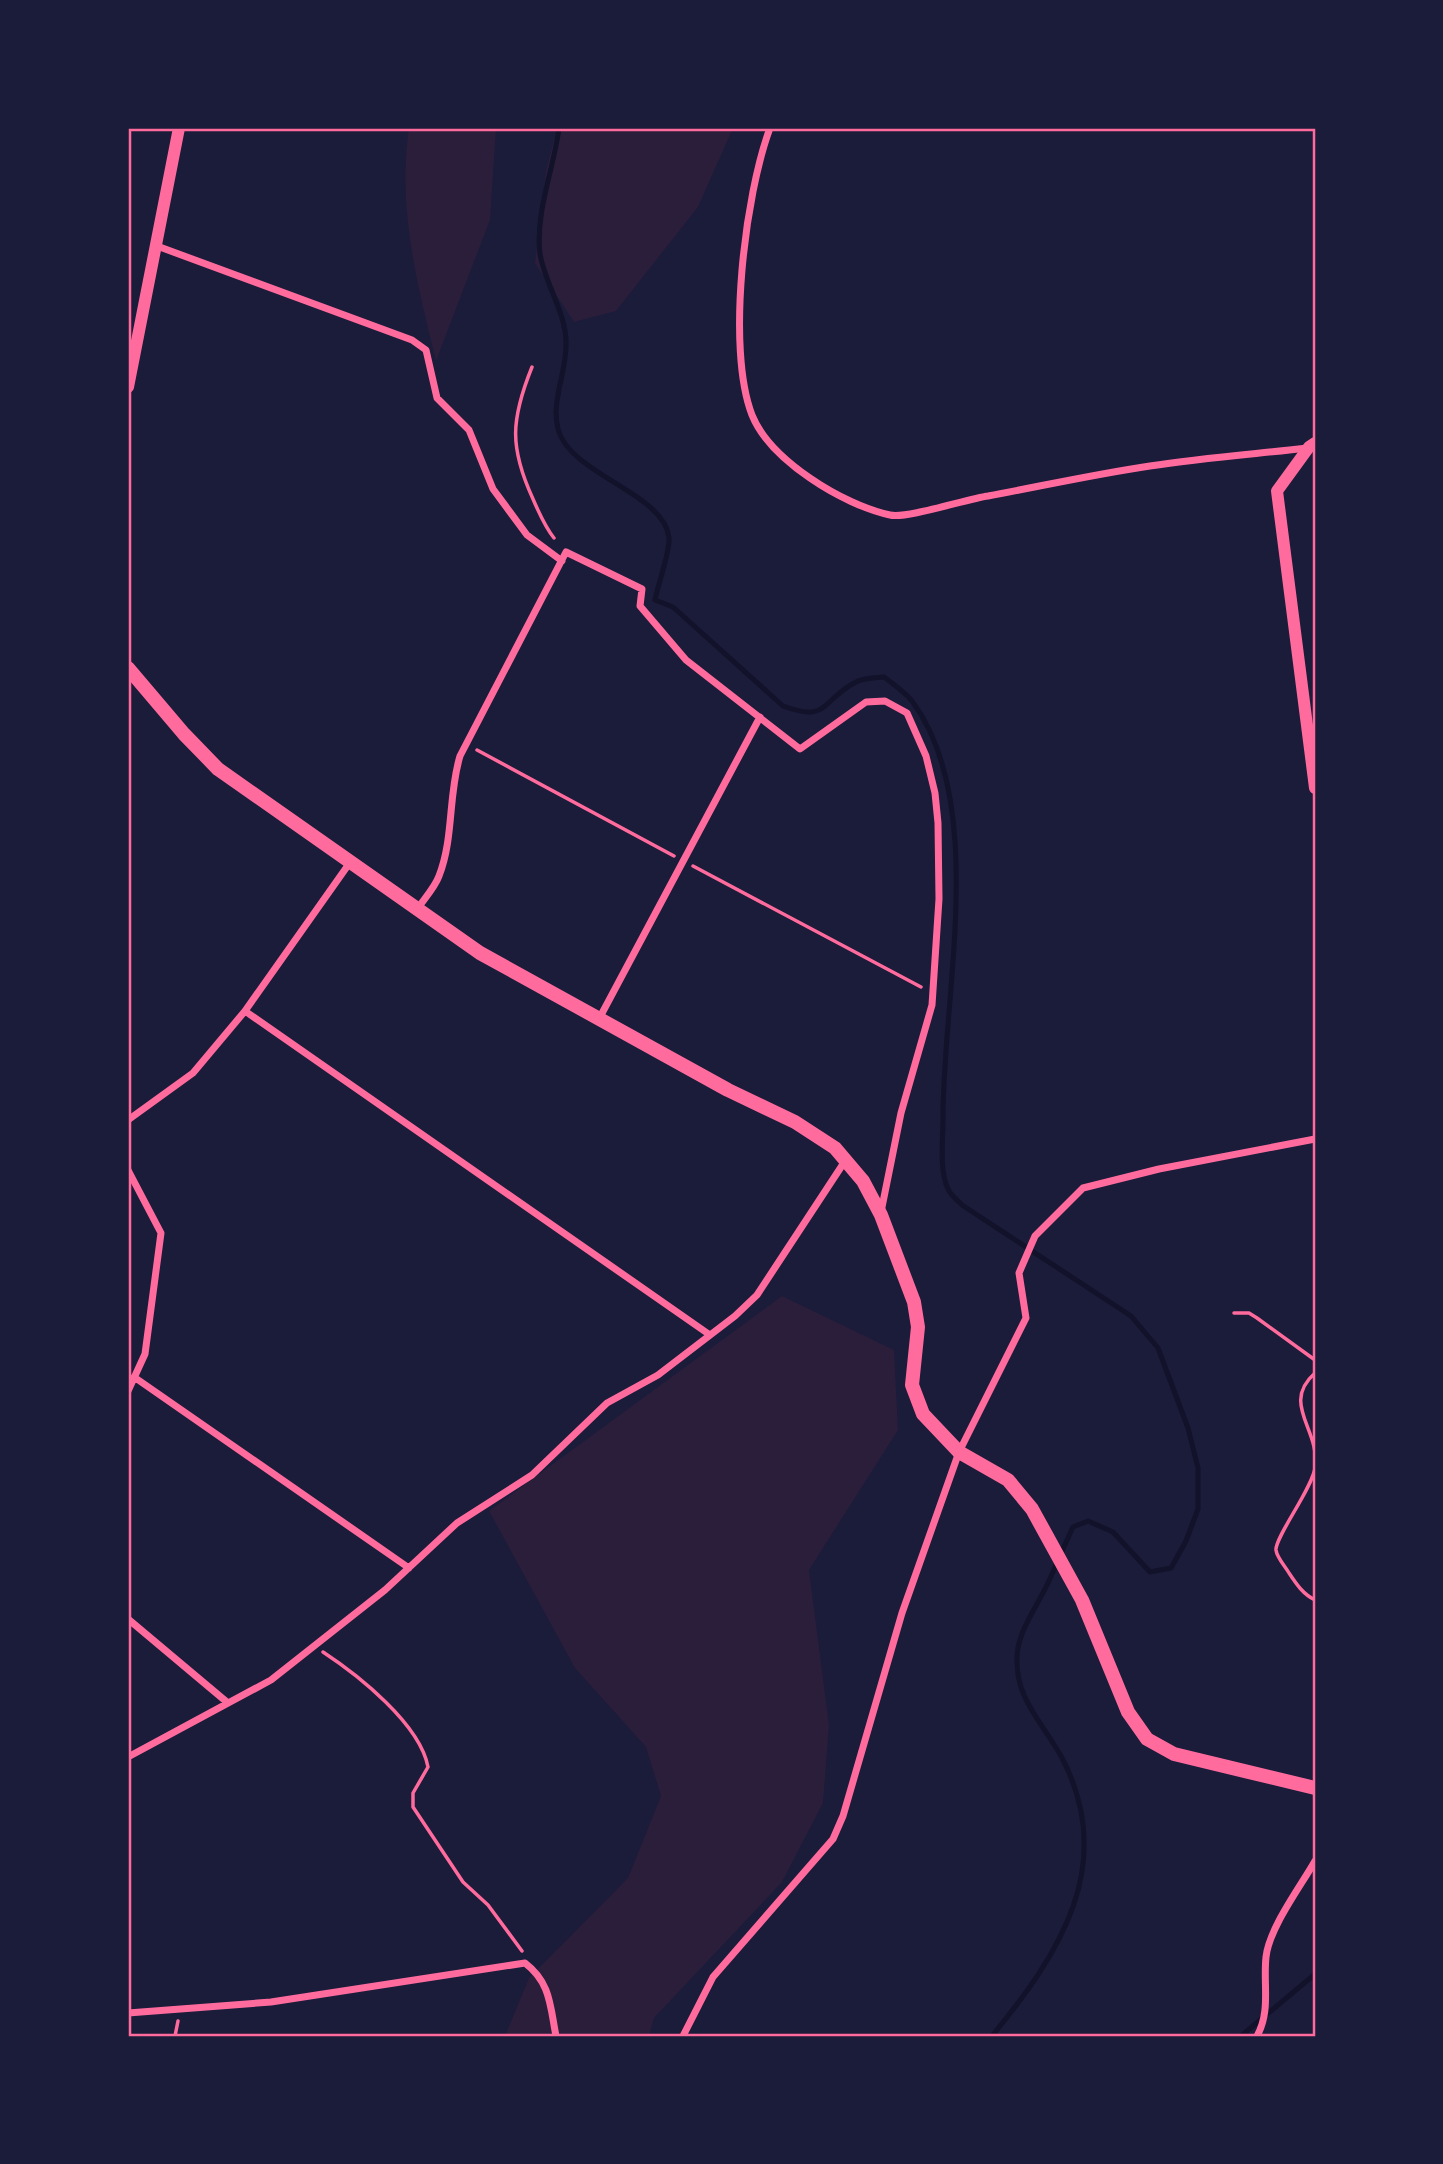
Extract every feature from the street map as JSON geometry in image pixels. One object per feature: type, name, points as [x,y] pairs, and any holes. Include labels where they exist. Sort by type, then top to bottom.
[{"type":"main road","points":[[128,668],[218,769],[352,860],[480,953],[598,1019],[795,1122],[835,1148],[863,1181],[881,1215],[916,1315],[918,1327],[912,1385],[923,1414],[959,1452],[1008,1480],[1032,1509],[1066,1569],[1128,1712],[1147,1739],[1174,1754],[1315,1788]]},
{"type":"street","points":[[128,387],[179,128]]},
{"type":"street","points":[[770,128],[750,199],[744,259],[741,339],[745,385],[752,415],[767,441],[795,467],[845,499],[892,516],[1150,466],[1313,446]]},
{"type":"street","points":[[157,246],[412,340],[426,350],[437,398],[469,430],[493,489],[527,536],[562,561]]},
{"type":"street","points":[[1313,446],[1277,491],[1315,788]]},
{"type":"street","points":[[418,908],[439,878],[454,776],[467,744],[566,552],[642,589],[640,606],[686,660],[800,749],[866,702],[885,701],[907,713],[926,756],[938,822],[939,899],[933,993],[915,1071],[901,1113],[881,1215]]},
{"type":"street","points":[[598,1019],[760,718]]},
{"type":"street","points":[[128,1120],[193,1073],[245,1011],[352,860]]},
{"type":"street","points":[[245,1011],[710,1335]]},
{"type":"street","points":[[683,2036],[713,1977],[833,1839],[843,1816],[902,1614],[959,1452],[1026,1318],[1019,1273],[1022,1260],[1035,1236],[1083,1188],[1158,1170],[1315,1139]]},
{"type":"street","points":[[128,1757],[271,1680],[409,1567],[457,1522],[532,1475],[607,1403],[658,1375],[736,1316],[757,1295],[845,1161]]},
{"type":"street","points":[[128,1170],[161,1233],[145,1354],[128,1391]]},
{"type":"street","points":[[134,1377],[409,1567]]},
{"type":"street","points":[[128,1619],[228,1703]]},
{"type":"street","points":[[1259,2033],[1266,2004],[1266,1955],[1274,1934],[1315,1861]]},
{"type":"street","points":[[128,2013],[271,2002],[526,1964],[540,1975],[548,1994],[556,2036]]},
{"type":"path","points":[[532,367],[518,401],[513,428],[515,449],[523,477],[540,515],[566,552]]},
{"type":"path","points":[[467,744],[933,993]]},
{"type":"path","points":[[1234,1314],[1249,1313],[1315,1360]]},
{"type":"path","points":[[1315,1373],[1302,1387],[1298,1398],[1307,1421],[1315,1469],[1298,1510],[1276,1543],[1276,1553],[1299,1588],[1315,1600]]},
{"type":"path","points":[[314,1646],[361,1679],[416,1740],[428,1767],[412,1793],[413,1807],[463,1882],[488,1905],[522,1950],[526,1964]]},
{"type":"shaded area","points":[[409,128],[496,128],[490,220],[436,361],[416,274],[407,216],[405,187]]},
{"type":"shaded area","points":[[557,128],[733,128],[698,207],[616,311],[574,322],[535,263],[546,171]]},
{"type":"shaded area","points":[[782,1296],[894,1350],[898,1430],[809,1570],[829,1725],[823,1803],[782,1882],[654,2018],[649,2036],[505,2036],[529,1978],[628,1878],[661,1796],[646,1747],[575,1668],[489,1511]]},
{"type":"waterway","points":[[559,128],[542,207],[539,238],[543,265],[560,310],[565,333],[565,356],[556,408],[558,429],[566,445],[580,459],[652,508],[664,522],[669,544],[655,600],[673,607],[783,706],[798,711],[817,711],[856,682],[884,677],[912,701],[935,744],[949,793],[955,847],[956,904],[942,1146],[945,1181],[952,1195],[962,1205],[1131,1316],[1158,1348],[1188,1428],[1198,1468],[1198,1509],[1186,1541],[1171,1568],[1150,1572],[1113,1532],[1088,1521],[1073,1527],[1020,1639],[1017,1658],[1021,1686],[1032,1711],[1062,1758],[1078,1797],[1084,1835],[1082,1871],[1073,1906],[1058,1940],[1039,1973],[992,2036]]},
{"type":"waterway","points":[[1241,2036],[1315,1974]]}]
